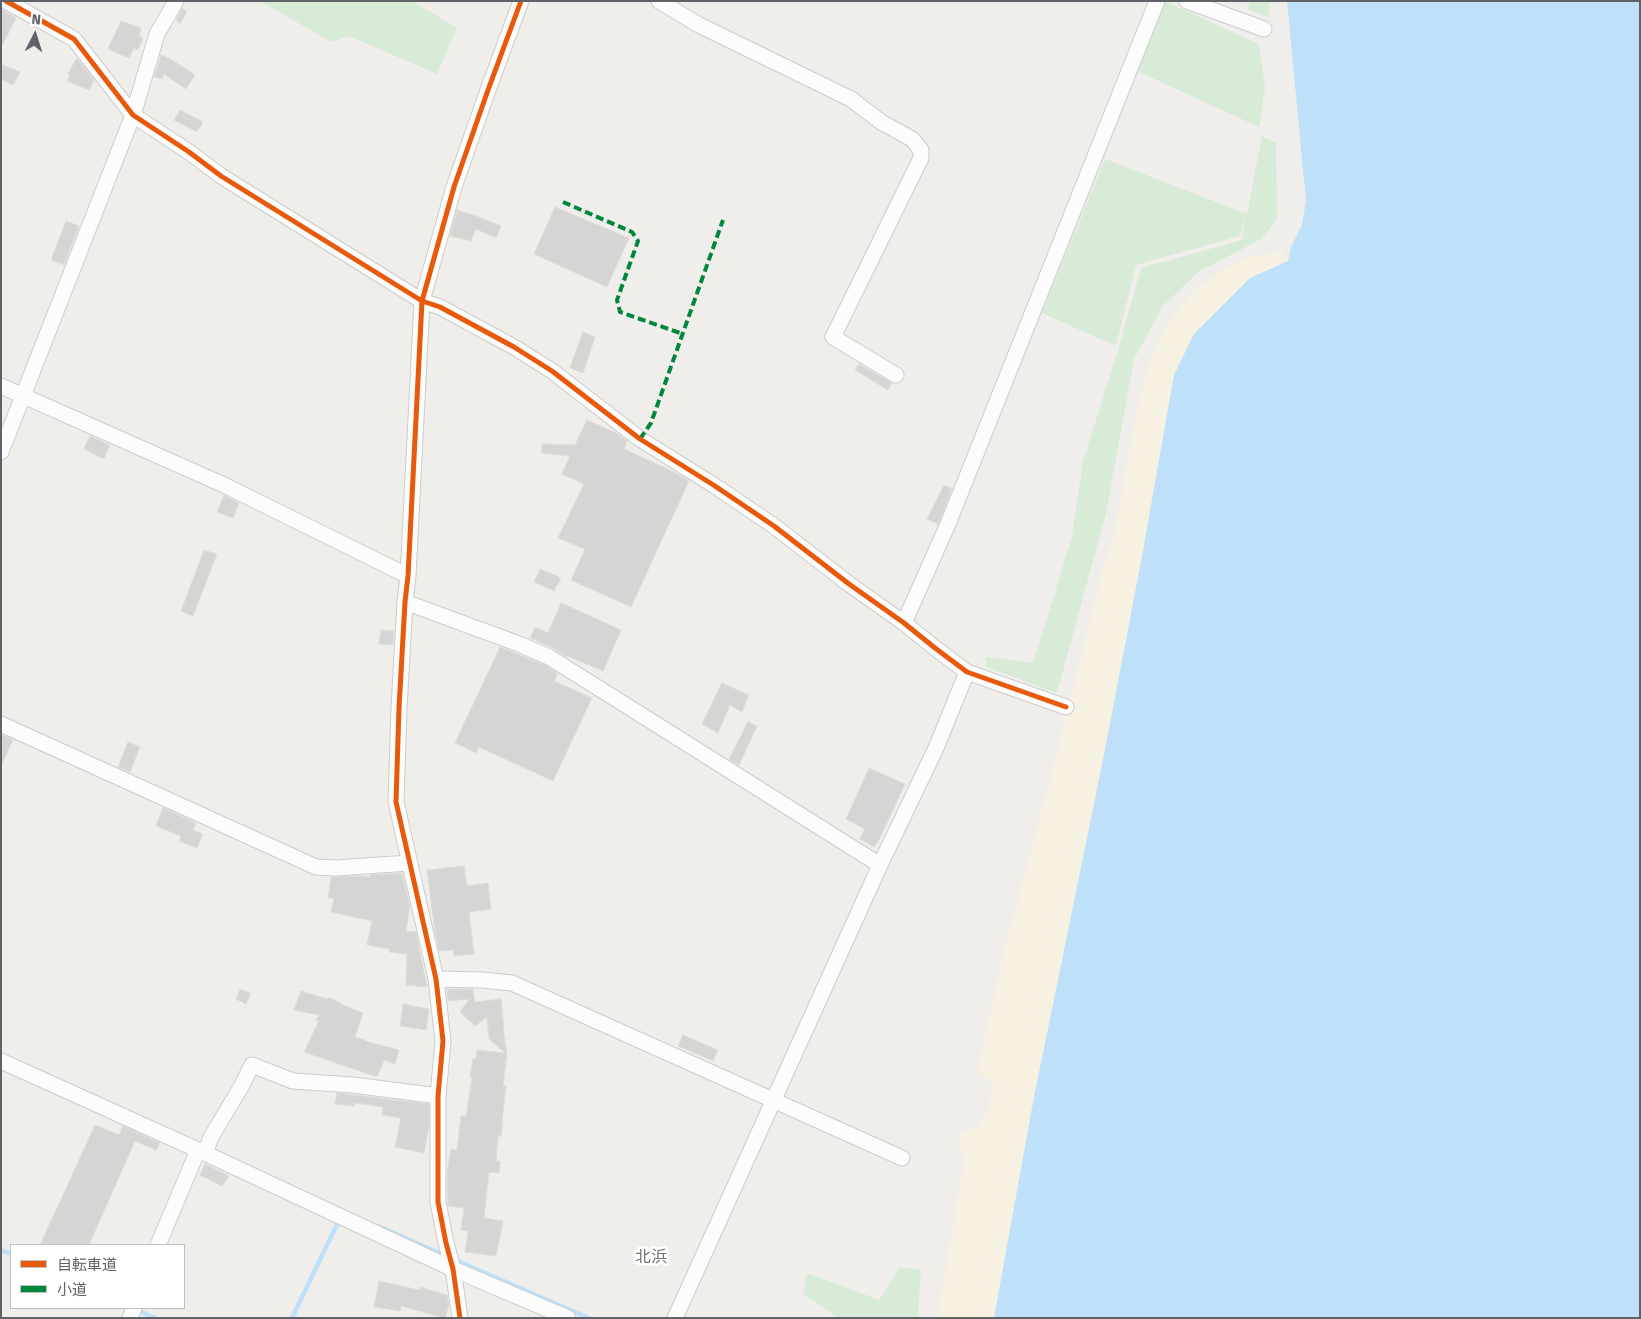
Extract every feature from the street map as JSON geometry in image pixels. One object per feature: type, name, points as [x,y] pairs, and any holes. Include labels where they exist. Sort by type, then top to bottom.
[{"type":"street","points":[[6,1],[74,39],[133,115],[221,176],[422,301],[440,307],[514,347],[552,371],[640,438],[774,526],[968,672],[1066,707]]},
{"type":"street","points":[[1,452],[133,115],[157,34],[176,1]]},
{"type":"street","points":[[460,1318],[452,1266],[438,1202],[438,1096],[443,1041],[436,979],[396,802],[399,708],[408,576],[422,301],[454,187],[521,1]]},
{"type":"street","points":[[659,1],[699,25],[851,98],[880,122],[912,139],[921,150],[922,158],[833,337],[896,375]]},
{"type":"street","points":[[904,622],[948,524],[1157,1]]},
{"type":"street","points":[[1187,1],[1264,29]]},
{"type":"street","points":[[1,386],[224,485],[408,576]]},
{"type":"street","points":[[405,602],[549,657],[880,865]]},
{"type":"street","points":[[675,1318],[880,865],[936,748],[968,672]]},
{"type":"street","points":[[1,724],[316,867],[336,868],[409,863]]},
{"type":"street","points":[[436,979],[512,983],[902,1158]]},
{"type":"street","points":[[1,1062],[205,1147],[341,1217],[568,1318]]},
{"type":"street","points":[[158,1244],[205,1147],[252,1065],[293,1081],[353,1085],[438,1096]]},
{"type":"green space","points":[[260,1],[412,1],[457,28],[437,74],[349,36],[331,42]]},
{"type":"green space","points":[[1249,1],[1269,1],[1269,17],[1248,10]]},
{"type":"green space","points":[[1166,2],[1259,44],[1265,88],[1259,127],[1137,71]]},
{"type":"green space","points":[[1262,136],[1276,143],[1277,219],[1261,239],[1198,272],[1163,306],[1134,359],[1106,513],[1057,693],[986,667],[986,657],[1033,663],[1072,537],[1083,461],[1116,357],[1141,268],[1242,240],[1246,216],[1240,236],[1136,265],[1116,346],[1042,313],[1105,159],[1247,214]]},
{"type":"green space","points":[[899,1268],[921,1269],[918,1318],[839,1318],[803,1294],[807,1273],[879,1300]]},
{"type":"sand","points":[[1282,250],[1288,261],[1250,278],[1194,334],[1174,375],[1143,551],[1103,760],[1034,1097],[994,1318],[937,1318],[965,1156],[959,1148],[961,1132],[979,1127],[989,1109],[992,1082],[977,1072],[1006,943],[1058,750],[1101,574],[1115,528],[1139,400],[1154,348],[1175,313],[1192,293],[1219,272],[1248,257]]},
{"type":"water","points":[[1287,1],[1640,1],[1640,1318],[994,1318],[1034,1097],[1103,760],[1143,551],[1174,375],[1194,334],[1250,278],[1288,261],[1291,247],[1302,225],[1306,201]]},
{"type":"building","points":[[1,9],[16,18],[1,48]]},
{"type":"building","points":[[182,9],[187,11],[180,24],[176,20]]},
{"type":"building","points":[[121,21],[141,28],[139,36],[143,38],[138,50],[134,48],[129,58],[108,49]]},
{"type":"building","points":[[161,55],[195,75],[186,89],[164,74],[162,79],[154,77]]},
{"type":"building","points":[[76,59],[78,59],[94,80],[89,90],[67,81],[70,75],[68,74]]},
{"type":"building","points":[[1,64],[20,72],[13,85],[1,79]]},
{"type":"building","points":[[180,110],[203,122],[197,132],[174,120]]},
{"type":"building","points":[[555,207],[629,238],[607,287],[534,254]]},
{"type":"building","points":[[457,210],[501,226],[496,238],[476,229],[471,241],[450,236]]},
{"type":"building","points":[[66,221],[79,226],[64,265],[51,260]]},
{"type":"building","points":[[583,332],[595,337],[583,373],[570,368]]},
{"type":"building","points":[[859,364],[892,383],[888,390],[855,370]]},
{"type":"building","points":[[587,420],[618,434],[627,441],[624,449],[689,481],[631,607],[571,580],[585,549],[558,538],[584,484],[562,474],[570,456],[542,453],[542,444],[575,445]]},
{"type":"building","points":[[90,436],[110,445],[104,459],[84,449]]},
{"type":"building","points":[[944,485],[952,489],[938,524],[927,519]]},
{"type":"building","points":[[224,495],[239,503],[233,518],[217,512]]},
{"type":"building","points":[[204,550],[217,554],[193,616],[181,611]]},
{"type":"building","points":[[540,569],[561,578],[554,591],[534,582]]},
{"type":"building","points":[[561,603],[621,630],[603,671],[567,657],[553,648],[530,638],[535,627],[548,633]]},
{"type":"building","points":[[381,630],[394,631],[393,645],[379,644]]},
{"type":"building","points":[[500,647],[545,665],[558,674],[554,681],[592,698],[553,781],[479,747],[476,753],[455,743]]},
{"type":"building","points":[[722,683],[749,695],[742,712],[730,705],[718,733],[702,724]]},
{"type":"building","points":[[748,722],[757,726],[739,765],[729,759]]},
{"type":"building","points":[[1,734],[13,740],[1,766]]},
{"type":"building","points":[[128,742],[140,747],[130,772],[118,767]]},
{"type":"building","points":[[869,768],[905,784],[874,847],[860,839],[865,829],[846,819]]},
{"type":"building","points":[[163,808],[196,823],[193,830],[203,834],[197,848],[179,841],[181,836],[156,826]]},
{"type":"building","points":[[464,866],[467,886],[488,883],[491,909],[469,912],[474,954],[454,956],[453,950],[439,951],[427,870]]},
{"type":"building","points":[[402,873],[410,906],[406,931],[416,932],[427,987],[406,985],[407,954],[389,952],[390,949],[367,945],[372,921],[331,912],[334,899],[328,898],[331,877],[370,877],[370,875]]},
{"type":"building","points":[[240,989],[251,993],[246,1004],[236,999]]},
{"type":"building","points":[[447,989],[473,989],[475,1002],[501,999],[507,1053],[503,1086],[506,1086],[501,1136],[498,1136],[496,1161],[500,1161],[499,1173],[489,1172],[484,1218],[503,1221],[496,1256],[465,1252],[468,1231],[461,1230],[464,1208],[448,1206],[447,1172],[451,1149],[457,1150],[461,1116],[466,1116],[473,1058],[476,1059],[477,1050],[505,1053],[489,1039],[487,1017],[475,1026],[460,1012],[469,999],[448,1001]]},
{"type":"building","points":[[301,991],[327,999],[328,997],[363,1013],[355,1037],[399,1050],[395,1064],[384,1060],[377,1077],[304,1052],[319,1021],[316,1020],[319,1015],[294,1010]]},
{"type":"building","points":[[403,1004],[429,1009],[426,1030],[400,1026]]},
{"type":"building","points":[[683,1035],[718,1050],[713,1061],[678,1046]]},
{"type":"building","points":[[337,1093],[429,1104],[429,1126],[424,1153],[395,1147],[401,1118],[382,1115],[383,1107],[355,1103],[354,1106],[335,1104]]},
{"type":"building","points":[[95,1125],[119,1135],[123,1126],[160,1143],[156,1150],[135,1141],[89,1244],[40,1244]]},
{"type":"building","points":[[205,1164],[229,1176],[222,1186],[200,1175]]},
{"type":"building","points":[[379,1281],[419,1290],[420,1287],[447,1295],[449,1305],[445,1318],[401,1306],[400,1311],[374,1307]]},
{"type":"waterway","points":[[292,1318],[340,1218]]},
{"type":"waterway","points":[[378,1226],[446,1256]]},
{"type":"waterway","points":[[1,1250],[10,1254]]},
{"type":"waterway","points":[[453,1259],[589,1318]]},
{"type":"waterway","points":[[135,1309],[155,1318]]},
{"type":"marked path","points":[[563,202],[632,232],[638,241],[617,300],[620,312],[683,334]]},
{"type":"marked path","points":[[640,439],[651,423],[723,220]]},
{"type":"cycle path","points":[[6,1],[74,39],[133,115],[221,176],[422,301],[440,307],[514,347],[552,371],[640,439],[774,526],[967,672],[1066,707]]},
{"type":"cycle path","points":[[460,1318],[453,1269],[438,1202],[438,1096],[443,1041],[436,979],[396,802],[399,708],[408,576],[422,301],[454,187],[521,1]]},
{"type":"district","name":"北浜","points":[[651,1258]]}]
